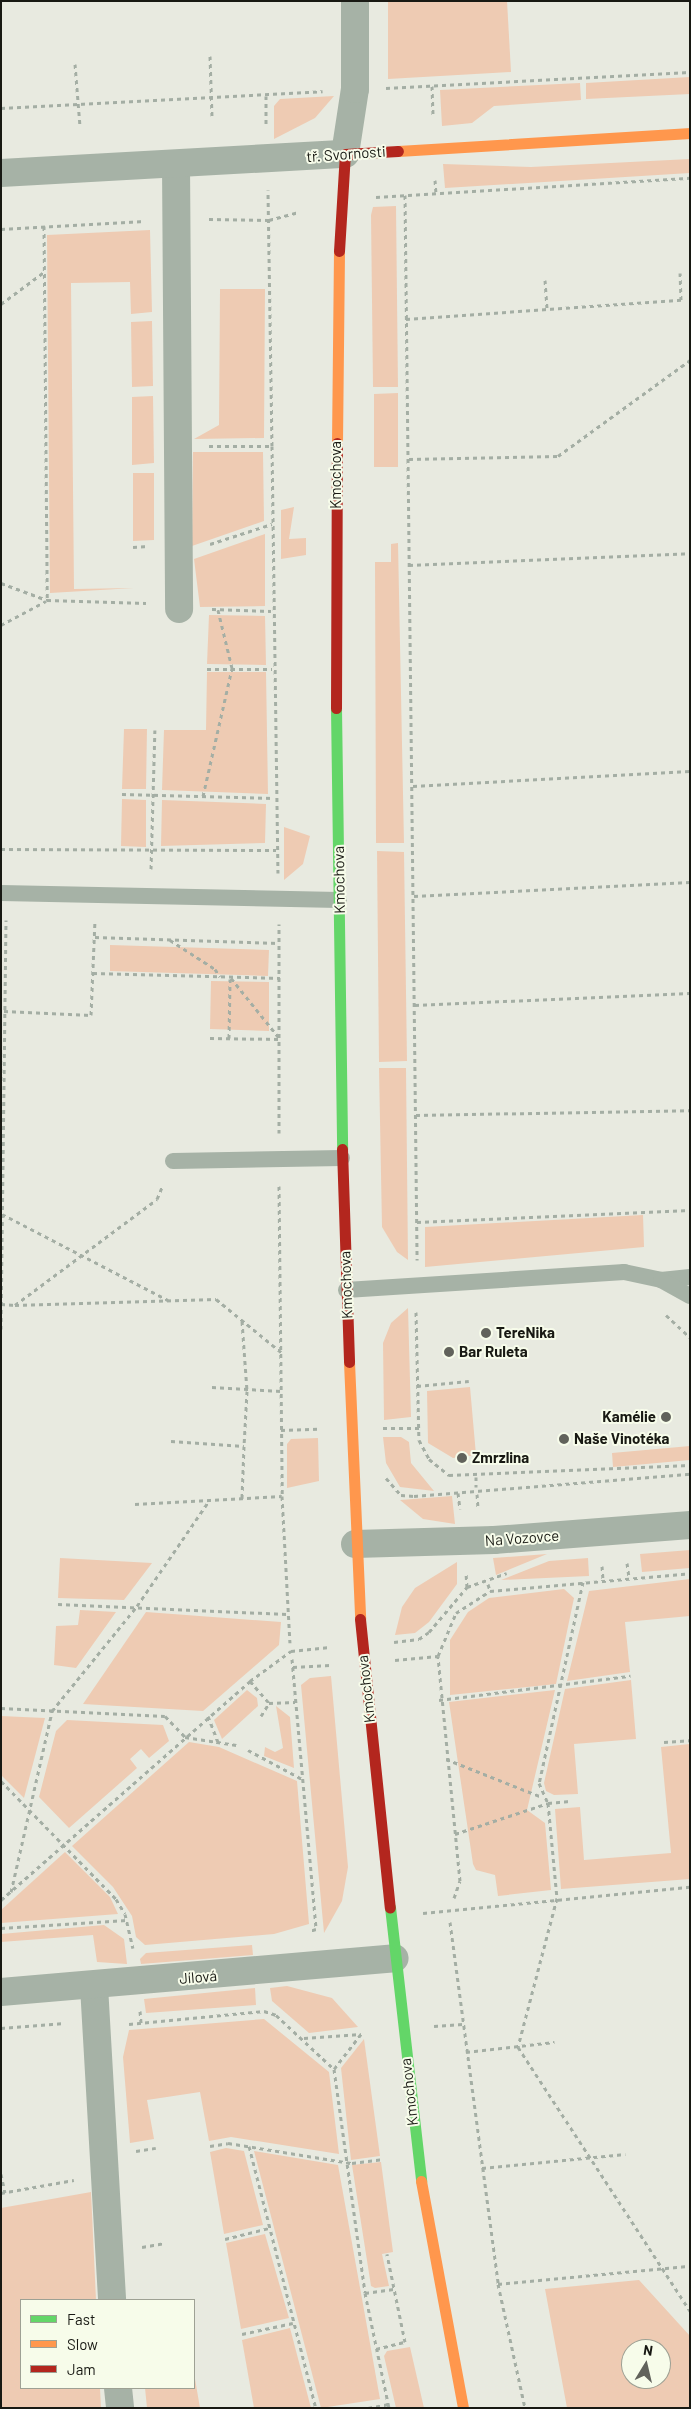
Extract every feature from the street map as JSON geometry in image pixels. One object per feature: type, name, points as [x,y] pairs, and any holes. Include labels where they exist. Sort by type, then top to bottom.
[{"type":"street","points":[[345,154],[368,89],[355,1]]},
{"type":"street","name":"tř. Svornosti","points":[[1,173],[690,133]]},
{"type":"street","name":"Kmochova","points":[[345,154],[336,285],[339,900],[342,1158],[355,1544],[363,1662],[416,2152],[463,2408]]},
{"type":"street","points":[[176,164],[180,446],[179,609]]},
{"type":"street","name":"Na Vozovce","points":[[355,1544],[463,1542],[690,1525]]},
{"type":"street","name":"Jílová","points":[[1,1992],[94,1986],[395,1958]]},
{"type":"street","points":[[94,1986],[103,2175],[112,2299]]},
{"type":"street","points":[[118,2389],[120,2408]]},
{"type":"lane","points":[[1,893],[339,900]]},
{"type":"lane","points":[[173,1162],[342,1158]]},
{"type":"lane","points":[[346,1290],[624,1272],[660,1280],[690,1296]]},
{"type":"lane","points":[[660,1280],[690,1277]]},
{"type":"path","points":[[210,56],[212,116]]},
{"type":"path","points":[[75,64],[80,126]]},
{"type":"path","points":[[368,89],[690,72]]},
{"type":"path","points":[[432,86],[433,125]]},
{"type":"path","points":[[1,108],[266,96],[327,91]]},
{"type":"path","points":[[266,96],[266,131]]},
{"type":"path","points":[[376,197],[690,178]]},
{"type":"path","points":[[1,849],[153,852],[276,850],[271,611],[272,446],[268,182]]},
{"type":"path","points":[[406,195],[417,1262]]},
{"type":"path","points":[[1,229],[178,219],[269,220],[298,212]]},
{"type":"path","points":[[44,226],[46,600]]},
{"type":"path","points":[[1,304],[44,272]]},
{"type":"path","points":[[406,319],[681,300],[680,273]]},
{"type":"path","points":[[545,280],[547,309]]},
{"type":"path","points":[[409,459],[558,456],[690,360]]},
{"type":"path","points":[[180,446],[272,446]]},
{"type":"path","points":[[180,554],[272,524]]},
{"type":"path","points":[[409,565],[690,553]]},
{"type":"path","points":[[1,583],[46,600],[157,603],[179,609],[271,611]]},
{"type":"path","points":[[1,625],[46,600]]},
{"type":"path","points":[[203,796],[232,668],[218,610]]},
{"type":"path","points":[[207,669],[272,669]]},
{"type":"path","points":[[153,852],[156,730]]},
{"type":"path","points":[[413,786],[690,771]]},
{"type":"path","points":[[122,794],[274,798]]},
{"type":"path","points":[[414,896],[690,882]]},
{"type":"path","points":[[1,1329],[3,1304],[2,1214],[6,912]]},
{"type":"path","points":[[4,1011],[91,1016],[95,914]]},
{"type":"path","points":[[95,938],[279,943],[282,1496],[290,1643]]},
{"type":"path","points":[[169,940],[215,969],[220,978]]},
{"type":"path","points":[[93,973],[220,978],[280,978]]},
{"type":"path","points":[[228,1038],[230,978]]},
{"type":"path","points":[[230,978],[280,1039]]},
{"type":"path","points":[[415,1005],[690,993]]},
{"type":"path","points":[[210,1038],[280,1039]]},
{"type":"path","points":[[416,1115],[690,1110]]},
{"type":"path","points":[[16,1305],[157,1199],[173,1162]]},
{"type":"path","points":[[417,1222],[690,1210]]},
{"type":"path","points":[[2,1214],[84,1254],[170,1301]]},
{"type":"path","points":[[3,1304],[216,1299],[281,1352]]},
{"type":"path","points":[[416,1307],[419,1428],[422,1449],[439,1469],[476,1478],[690,1465]]},
{"type":"path","points":[[242,1321],[247,1391],[242,1499]]},
{"type":"path","points":[[417,1386],[469,1381]]},
{"type":"path","points":[[212,1387],[247,1391],[281,1391]]},
{"type":"path","points":[[383,1428],[419,1428]]},
{"type":"path","points":[[281,1430],[318,1429]]},
{"type":"path","points":[[172,1441],[244,1446]]},
{"type":"path","points":[[351,1441],[401,1495],[690,1474]]},
{"type":"path","points":[[476,1478],[476,1487]]},
{"type":"path","points":[[136,1504],[282,1496]]},
{"type":"path","points":[[10,1892],[52,1711],[137,1606],[209,1501]]},
{"type":"path","points":[[627,1563],[629,1578]]},
{"type":"path","points":[[602,1566],[603,1580]]},
{"type":"path","points":[[394,1642],[419,1639],[428,1632],[468,1587],[466,1569]]},
{"type":"path","points":[[454,1898],[460,1881],[439,1700],[438,1656],[456,1613],[490,1591],[690,1574]]},
{"type":"path","points":[[542,1797],[539,1783],[583,1582]]},
{"type":"path","points":[[488,1584],[490,1591]]},
{"type":"path","points":[[58,1604],[287,1614]]},
{"type":"path","points":[[1,1900],[185,1736],[250,1681],[291,1651],[329,1647]]},
{"type":"path","points":[[395,1660],[438,1656]]},
{"type":"path","points":[[292,1659],[316,1930],[306,1932]]},
{"type":"path","points":[[293,1667],[330,1665]]},
{"type":"path","points":[[439,1700],[630,1676]]},
{"type":"path","points":[[250,1681],[269,1703]]},
{"type":"path","points":[[269,1703],[295,1702]]},
{"type":"path","points":[[261,1716],[269,1703]]},
{"type":"path","points":[[1,1708],[166,1716],[185,1736],[236,1745]]},
{"type":"path","points":[[208,1716],[218,1742]]},
{"type":"path","points":[[664,1742],[690,1740]]},
{"type":"path","points":[[248,1750],[302,1780]]},
{"type":"path","points":[[446,1759],[542,1797],[548,1803],[557,1898],[518,2047],[690,2311]]},
{"type":"path","points":[[1,1781],[65,1844],[116,1899],[127,1920],[133,1948],[143,1947]]},
{"type":"path","points":[[455,1834],[548,1803],[570,1801]]},
{"type":"path","points":[[452,1910],[557,1898],[690,1887]]},
{"type":"path","points":[[1,1928],[127,1920]]},
{"type":"path","points":[[450,1922],[498,2284],[525,2408]]},
{"type":"path","points":[[124,2024],[264,2011],[276,2015],[304,2038],[334,2070],[344,2162],[365,2293],[389,2406],[368,2408]]},
{"type":"path","points":[[431,2026],[463,2024]]},
{"type":"path","points":[[304,2038],[361,2034],[334,2070]]},
{"type":"path","points":[[466,2052],[554,2042]]},
{"type":"path","points":[[210,2146],[249,2146],[344,2162],[416,2152]]},
{"type":"path","points":[[249,2146],[316,2408]]},
{"type":"path","points":[[126,2152],[156,2148]]},
{"type":"path","points":[[482,2168],[625,2154]]},
{"type":"path","points":[[1,2174],[3,2193],[103,2175]]},
{"type":"path","points":[[225,2239],[269,2228]]},
{"type":"path","points":[[131,2249],[164,2243]]},
{"type":"path","points":[[376,2349],[405,2342],[388,2254]]},
{"type":"path","points":[[498,2284],[690,2266]]},
{"type":"path","points":[[365,2293],[394,2289]]},
{"type":"path","points":[[242,2334],[293,2323]]},
{"type":"shaded area","points":[[388,1],[507,1],[511,72],[388,79]]},
{"type":"shaded area","points":[[690,77],[690,94],[586,99],[586,83]]},
{"type":"shaded area","points":[[580,83],[581,100],[494,106],[472,123],[442,126],[440,90]]},
{"type":"shaded area","points":[[334,96],[315,118],[274,139],[274,106],[280,99]]},
{"type":"shaded area","points":[[690,159],[690,173],[445,188],[443,164],[531,167]]},
{"type":"shaded area","points":[[396,206],[398,387],[373,387],[371,215],[373,207]]},
{"type":"shaded area","points":[[150,230],[152,312],[131,314],[130,282],[71,283],[74,589],[134,588],[50,593],[47,235]]},
{"type":"shaded area","points":[[220,289],[265,289],[264,438],[194,439],[219,425]]},
{"type":"shaded area","points":[[152,321],[153,386],[132,387],[131,322]]},
{"type":"shaded area","points":[[398,393],[398,467],[374,467],[374,394]]},
{"type":"shaded area","points":[[153,396],[154,463],[132,465],[132,397]]},
{"type":"shaded area","points":[[193,452],[263,452],[264,521],[192,546]]},
{"type":"shaded area","points":[[133,473],[154,473],[154,540],[133,541]]},
{"type":"shaded area","points":[[294,507],[289,539],[306,538],[306,555],[281,559],[281,510]]},
{"type":"shaded area","points":[[265,534],[265,606],[200,607],[194,559]]},
{"type":"shaded area","points":[[398,543],[404,843],[376,843],[375,562],[391,562],[391,544]]},
{"type":"shaded area","points":[[209,615],[265,616],[266,665],[207,664]]},
{"type":"shaded area","points":[[207,672],[266,672],[268,794],[162,790],[164,730],[206,730]]},
{"type":"shaded area","points":[[124,729],[147,729],[146,789],[122,789]]},
{"type":"shaded area","points":[[122,799],[146,800],[146,847],[121,846]]},
{"type":"shaded area","points":[[162,800],[266,804],[265,843],[161,846]]},
{"type":"shaded area","points":[[284,827],[310,836],[303,864],[284,880]]},
{"type":"shaded area","points":[[377,851],[404,852],[407,1061],[379,1062]]},
{"type":"shaded area","points":[[110,945],[269,950],[268,976],[110,971]]},
{"type":"shaded area","points":[[211,981],[269,982],[269,1031],[210,1029]]},
{"type":"shaded area","points":[[379,1068],[406,1068],[408,1260],[397,1252],[382,1227]]},
{"type":"shaded area","points":[[643,1215],[644,1247],[425,1267],[425,1227]]},
{"type":"shaded area","points":[[408,1308],[411,1417],[384,1420],[383,1343],[391,1323]]},
{"type":"shaded area","points":[[470,1387],[476,1455],[453,1458],[428,1443],[427,1391]]},
{"type":"shaded area","points":[[383,1437],[401,1437],[409,1442],[411,1463],[434,1491],[400,1487],[386,1463]]},
{"type":"shaded area","points":[[318,1438],[319,1481],[287,1488],[287,1444],[291,1439]]},
{"type":"shaded area","points":[[690,1446],[690,1460],[613,1467],[612,1453]]},
{"type":"shaded area","points":[[452,1496],[455,1524],[423,1519],[400,1500]]},
{"type":"shaded area","points":[[690,1550],[690,1568],[642,1572],[640,1554]]},
{"type":"shaded area","points":[[547,1554],[496,1575],[493,1558]]},
{"type":"shaded area","points":[[60,1558],[152,1563],[124,1600],[58,1598]]},
{"type":"shaded area","points":[[588,1558],[589,1576],[501,1580],[549,1561]]},
{"type":"shaded area","points":[[457,1562],[457,1584],[429,1622],[415,1633],[395,1635],[402,1607],[415,1588]]},
{"type":"shaded area","points":[[690,1579],[690,1616],[625,1622],[630,1672],[567,1681],[589,1591]]},
{"type":"shaded area","points":[[564,1589],[574,1598],[556,1684],[450,1695],[450,1640],[468,1612],[489,1598]]},
{"type":"shaded area","points":[[80,1610],[116,1612],[76,1668],[54,1665],[56,1626],[78,1625]]},
{"type":"shaded area","points":[[146,1612],[281,1622],[279,1645],[203,1711],[83,1704]]},
{"type":"shaded area","points":[[331,1676],[348,1867],[342,1901],[324,1933],[301,1685],[310,1678]]},
{"type":"shaded area","points":[[631,1680],[636,1739],[574,1744],[578,1794],[554,1795],[546,1791],[544,1783],[565,1689]]},
{"type":"shaded area","points":[[247,1690],[257,1698],[258,1706],[222,1739],[214,1720]]},
{"type":"shaded area","points":[[555,1690],[527,1810],[545,1823],[551,1890],[498,1896],[495,1875],[476,1870],[473,1864],[449,1702]]},
{"type":"shaded area","points":[[276,1706],[290,1717],[294,1768],[264,1756],[265,1747],[275,1752],[283,1748]]},
{"type":"shaded area","points":[[1,1716],[45,1718],[24,1798],[1,1775]]},
{"type":"shaded area","points":[[67,1720],[163,1725],[169,1741],[149,1758],[141,1749],[130,1759],[137,1768],[69,1828],[39,1797],[56,1731]]},
{"type":"shaded area","points":[[189,1742],[219,1747],[297,1781],[309,1924],[274,1934],[145,1945],[136,1937],[132,1916],[113,1887],[72,1846]]},
{"type":"shaded area","points":[[690,1744],[690,1879],[561,1889],[555,1809],[580,1807],[584,1860],[671,1853],[661,1747]]},
{"type":"shaded area","points":[[65,1852],[110,1897],[118,1914],[1,1923],[1,1910]]},
{"type":"shaded area","points":[[104,1925],[124,1939],[127,1964],[97,1962],[93,1935],[1,1942],[1,1934]]},
{"type":"shaded area","points":[[252,1945],[253,1955],[141,1964],[140,1959],[146,1953]]},
{"type":"shaded area","points":[[287,1986],[332,1998],[358,2027],[309,2033],[272,2001],[270,1988]]},
{"type":"shaded area","points":[[255,1988],[256,2005],[146,2013],[144,1999]]},
{"type":"shaded area","points":[[264,2019],[329,2072],[339,2154],[231,2137],[209,2141],[200,2092],[147,2100],[154,2139],[130,2143],[123,2057],[129,2030]]},
{"type":"shaded area","points":[[364,2039],[380,2156],[351,2160],[341,2068]]},
{"type":"shaded area","points":[[226,2148],[244,2151],[263,2225],[224,2234],[210,2152]]},
{"type":"shaded area","points":[[254,2151],[338,2165],[380,2399],[321,2408]]},
{"type":"shaded area","points":[[381,2162],[393,2252],[382,2254],[389,2286],[375,2288],[371,2286],[352,2165]]},
{"type":"shaded area","points":[[91,2192],[96,2299],[20,2299],[20,2389],[100,2389],[101,2408],[1,2408],[1,2208]]},
{"type":"shaded area","points":[[265,2234],[289,2318],[241,2329],[226,2243]]},
{"type":"shaded area","points":[[639,2280],[690,2336],[690,2408],[567,2408],[545,2289]]},
{"type":"shaded area","points":[[290,2328],[311,2408],[254,2408],[242,2340]]},
{"type":"shaded area","points":[[410,2347],[424,2408],[396,2408],[384,2356],[387,2351]]},
{"type":"shaded area","points":[[195,2379],[200,2408],[147,2408],[145,2389],[195,2389]]},
{"type":"traffic: fast","points":[[336,708],[342,1149]]},
{"type":"traffic: fast","points":[[390,1907],[421,2181]]},
{"type":"traffic: slow","points":[[398,151],[690,133]]},
{"type":"traffic: slow","points":[[337,443],[339,251]]},
{"type":"traffic: slow","points":[[349,1362],[360,1619]]},
{"type":"traffic: slow","points":[[421,2181],[463,2408]]},
{"type":"traffic: jam","points":[[339,251],[345,154],[398,151]]},
{"type":"traffic: jam","points":[[336,708],[337,443]]},
{"type":"traffic: jam","points":[[342,1149],[349,1362]]},
{"type":"traffic: jam","points":[[360,1619],[390,1907]]},
{"type":"place","name":"TereNika","points":[[486,1333]]},
{"type":"place","name":"Bar Ruleta","points":[[449,1352]]},
{"type":"place","name":"Kamélie","points":[[666,1417]]},
{"type":"place","name":"Naše Vinotéka","points":[[564,1439]]},
{"type":"place","name":"Zmrzlina","points":[[462,1458]]}]
